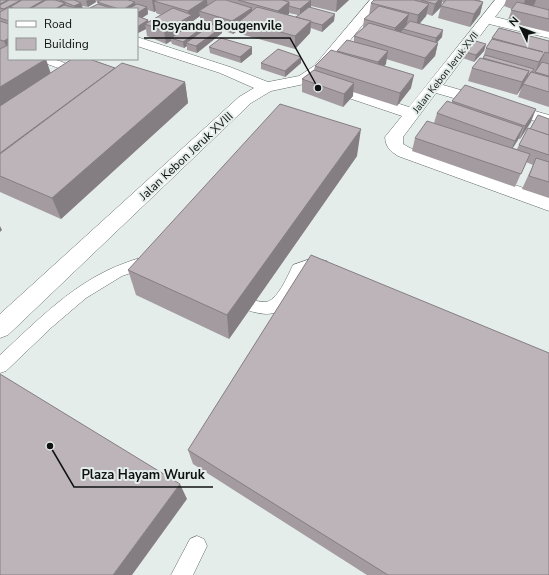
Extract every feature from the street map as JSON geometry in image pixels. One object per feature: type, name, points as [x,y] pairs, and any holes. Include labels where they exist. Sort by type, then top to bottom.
[{"type":"street","name":"Jalan Kebon Jeruk XVIII","points":[[0,328],[245,100],[266,87],[304,80],[319,69],[377,0]]},
{"type":"street","name":"Jalan Kebon Jeruk XVII","points":[[502,0],[394,138],[395,146],[404,152],[549,204]]},
{"type":"street","points":[[486,19],[549,34]]},
{"type":"street","points":[[138,41],[225,70],[266,87]]},
{"type":"street","points":[[304,80],[315,82],[413,114]]},
{"type":"street","points":[[434,87],[549,120]]},
{"type":"lane","points":[[46,60],[64,67],[67,70],[67,74],[54,83]]},
{"type":"lane","points":[[0,366],[73,300],[100,280],[124,268],[147,262],[162,265]]},
{"type":"lane","points":[[252,306],[268,309],[280,303],[298,269],[313,263],[338,269]]},
{"type":"lane","points":[[182,575],[197,546]]},
{"type":"building","points":[[0,0],[8,0],[0,4]]},
{"type":"building","points":[[9,0],[21,0],[4,9],[0,8],[0,5]]},
{"type":"building","points":[[22,0],[44,0],[30,8],[10,7]]},
{"type":"building","points":[[46,0],[55,0],[65,3],[57,8],[32,8]]},
{"type":"building","points":[[60,0],[74,0],[81,3],[74,6]]},
{"type":"building","points":[[101,0],[128,0],[135,2],[126,8],[116,8],[97,2]]},
{"type":"building","points":[[205,0],[188,11],[154,1]]},
{"type":"building","points":[[216,0],[226,0],[252,8],[232,21],[199,11]]},
{"type":"building","points":[[238,0],[283,0],[289,2],[278,11]]},
{"type":"building","points":[[283,0],[311,0],[300,9],[289,6],[289,2]]},
{"type":"building","points":[[374,0],[414,0],[429,4],[418,15],[371,3]]},
{"type":"building","points":[[421,0],[439,0],[435,4]]},
{"type":"building","points":[[446,0],[474,0],[483,2],[474,14],[441,6]]},
{"type":"building","points":[[517,2],[549,10],[549,19],[511,10]]},
{"type":"building","points":[[98,4],[111,8],[90,8]]},
{"type":"building","points":[[137,4],[147,7],[138,12],[138,8],[130,8]]},
{"type":"building","points":[[64,5],[75,8],[59,8]]},
{"type":"building","points":[[379,6],[409,14],[395,28],[364,19]]},
{"type":"building","points":[[9,7],[12,8],[8,8],[8,21],[0,18],[0,12]]},
{"type":"building","points":[[257,7],[311,21],[295,36],[240,21]]},
{"type":"building","points":[[309,7],[335,14],[322,25],[296,17]]},
{"type":"building","points":[[173,8],[192,15],[164,31],[145,24]]},
{"type":"building","points":[[138,16],[148,20],[138,26]]},
{"type":"building","points":[[0,21],[8,24],[8,39],[4,41],[0,40]]},
{"type":"building","points":[[410,21],[443,30],[436,38],[403,29]]},
{"type":"building","points":[[369,23],[438,43],[425,58],[354,36]]},
{"type":"building","points":[[191,24],[203,27],[183,42],[171,38]]},
{"type":"building","points":[[212,24],[222,27],[196,46],[186,43]]},
{"type":"building","points":[[499,28],[549,41],[549,53],[545,52],[539,62],[486,48],[492,39],[543,52],[492,38]]},
{"type":"building","points":[[221,38],[252,47],[240,57],[209,47]]},
{"type":"building","points":[[347,40],[388,51],[378,62],[337,51]]},
{"type":"building","points":[[472,40],[486,44],[476,55],[462,51]]},
{"type":"building","points":[[8,45],[8,60],[44,60],[0,87],[0,49]]},
{"type":"building","points":[[278,49],[301,57],[285,71],[261,63]]},
{"type":"building","points":[[331,50],[414,75],[400,93],[315,66]]},
{"type":"building","points":[[485,55],[534,69],[527,77],[529,71],[483,58]]},
{"type":"building","points":[[480,58],[529,71],[522,82],[472,68]]},
{"type":"building","points":[[70,60],[92,60],[115,68],[0,153],[0,106]]},
{"type":"building","points":[[542,62],[549,64],[549,76],[535,72]]},
{"type":"building","points":[[122,63],[185,82],[52,198],[0,176],[0,154]]},
{"type":"building","points":[[314,70],[354,83],[344,94],[302,79]]},
{"type":"building","points":[[531,72],[549,77],[549,92],[523,84]]},
{"type":"building","points":[[465,85],[536,109],[525,126],[452,101]]},
{"type":"building","points":[[447,101],[523,127],[515,141],[437,113]]},
{"type":"building","points":[[280,104],[361,129],[227,315],[128,270]]},
{"type":"building","points":[[538,115],[549,119],[549,135],[530,129]]},
{"type":"building","points":[[427,121],[530,154],[521,174],[415,138]]},
{"type":"building","points":[[528,128],[549,135],[549,155],[519,145]]},
{"type":"building","points":[[536,158],[549,162],[549,182],[529,176]]},
{"type":"building","points":[[311,255],[549,353],[549,575],[388,575],[188,450]]},
{"type":"building","points":[[0,374],[180,484],[113,575],[0,575]]},
{"type":"place","name":"Posyandu Bougenvile","points":[[318,88]]},
{"type":"place","name":"Plaza Hayam Wuruk","points":[[50,446]]}]
